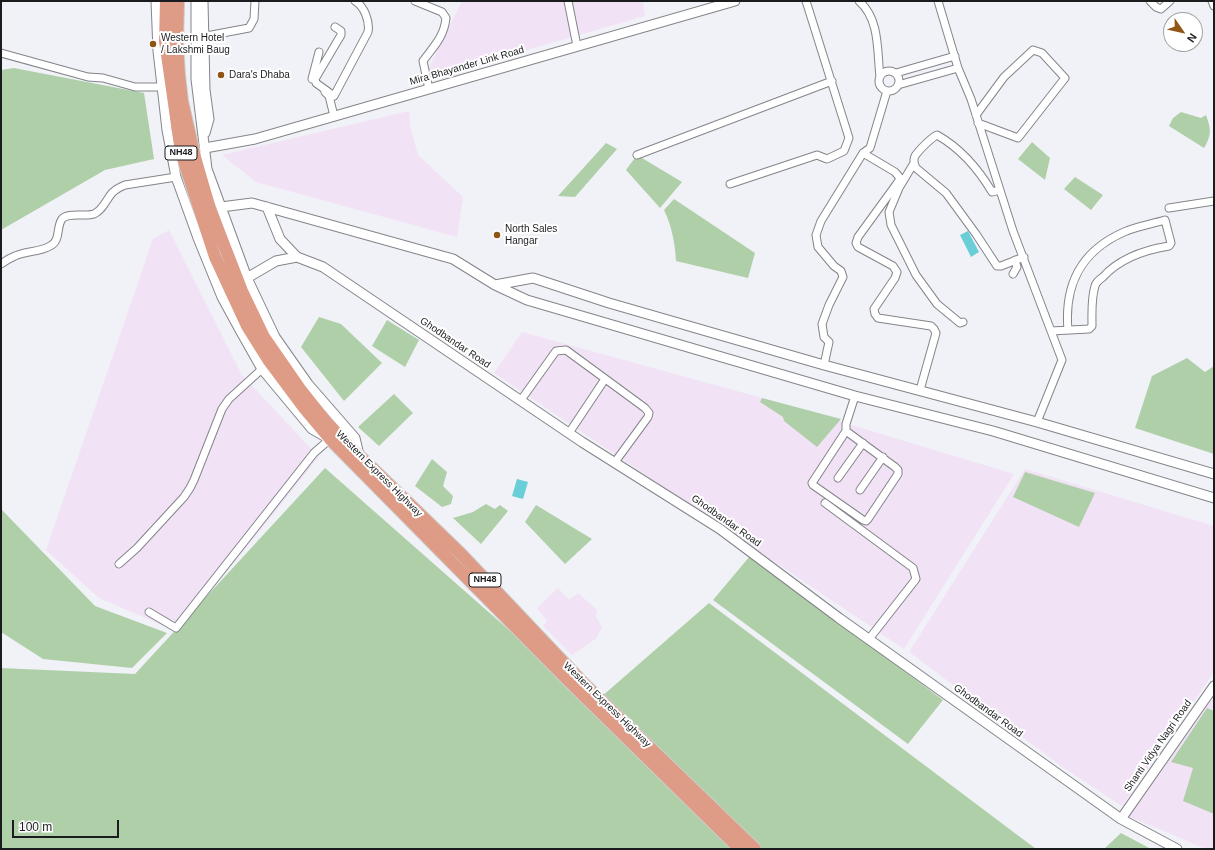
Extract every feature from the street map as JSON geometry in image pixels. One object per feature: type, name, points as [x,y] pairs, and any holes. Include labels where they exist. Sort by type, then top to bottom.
[{"type":"highway","name":"Western Express Highway","points":[[166,1],[165,40],[181,152],[215,257],[247,326],[269,361],[304,408],[330,439],[461,554],[584,684],[755,849]]},
{"type":"highway","name":"Western Express Highway","points":[[178,1],[177,44],[182,101],[194,154],[210,209],[242,291],[264,337],[300,389],[327,423],[359,455],[376,480],[572,684],[740,849]]},
{"type":"street","points":[[149,612],[176,628],[314,453],[330,439],[312,430],[262,369],[222,297],[198,238],[176,177],[167,130],[161,87],[156,1]]},
{"type":"street","points":[[196,1],[200,37]]},
{"type":"street","points":[[203,1],[196,79],[207,169],[247,278],[275,337],[308,384],[355,438],[359,455]]},
{"type":"street","points":[[200,37],[249,28],[254,19],[255,1]]},
{"type":"street","points":[[336,115],[334,96],[369,28],[363,8],[354,1]]},
{"type":"street","points":[[415,1],[442,12],[446,18],[445,28],[441,38],[423,61],[429,89]]},
{"type":"street","points":[[568,1],[577,46]]},
{"type":"street","name":"Mira Bhayander Link Road","points":[[205,148],[255,139],[735,1]]},
{"type":"street","points":[[730,184],[817,155],[827,159],[844,151],[849,138],[806,1]]},
{"type":"street","points":[[859,1],[866,7],[876,33],[879,80],[881,87],[887,90],[893,90],[898,85],[958,68]]},
{"type":"street","points":[[938,1],[958,68],[976,115],[1013,231],[1062,360],[1037,422]]},
{"type":"street","points":[[1150,1],[1161,9],[1170,1]]},
{"type":"street","points":[[1212,1],[1214,6]]},
{"type":"street","points":[[334,96],[316,83],[315,79],[341,35],[341,31],[335,27]]},
{"type":"street","points":[[976,115],[1004,77],[1033,50],[1042,53],[1065,78],[1018,138],[978,123]]},
{"type":"street","points":[[319,52],[312,78],[313,82],[329,96],[336,115]]},
{"type":"street","points":[[1,53],[88,77],[103,78],[135,87],[161,87]]},
{"type":"street","points":[[880,77],[887,71],[893,71],[896,73],[955,56]]},
{"type":"street","points":[[896,73],[899,79],[898,85]]},
{"type":"street","points":[[637,155],[832,81]]},
{"type":"street","points":[[824,365],[829,342],[824,337],[822,324],[829,305],[843,277],[841,271],[834,266],[818,247],[816,235],[821,220],[863,153],[870,148],[887,90]]},
{"type":"street","points":[[963,322],[960,323],[937,304],[916,275],[891,225],[889,212],[899,188],[914,164],[915,156],[932,138],[937,135],[966,157],[983,177],[992,192],[1000,190]]},
{"type":"street","points":[[863,153],[895,172],[900,178],[858,237],[856,243],[858,248],[893,266],[897,272],[895,278],[874,309],[878,318],[931,326],[936,333],[920,390]]},
{"type":"street","points":[[914,164],[916,168],[946,193],[997,266],[1001,266],[1024,257]]},
{"type":"street","points":[[1,264],[15,256],[51,246],[57,240],[61,220],[64,216],[88,216],[96,213],[102,208],[112,193],[118,188],[125,185],[176,177]]},
{"type":"street","points":[[1169,208],[1214,201]]},
{"type":"street","points":[[221,207],[252,203],[453,260],[495,285],[527,300],[855,396],[993,431],[1214,498]]},
{"type":"street","points":[[266,207],[280,239],[296,257]]},
{"type":"street","points":[[1051,331],[1089,329],[1092,326],[1092,309],[1095,284],[1107,272],[1124,259],[1146,251],[1169,246],[1171,243],[1165,220],[1126,231],[1109,240],[1091,255],[1077,271],[1072,282],[1067,316],[1068,330]]},
{"type":"street","points":[[247,278],[276,261],[296,257]]},
{"type":"street","name":"Ghodbandar Road","points":[[296,257],[323,267],[569,433],[720,529],[869,639],[1120,819],[1177,849]]},
{"type":"street","points":[[1012,274],[1017,268],[1015,260]]},
{"type":"street","points":[[495,285],[533,278],[609,303],[824,365],[1037,422],[1214,474]]},
{"type":"street","points":[[521,400],[556,352],[566,350],[649,412],[648,417],[615,462]]},
{"type":"street","points":[[119,564],[184,497],[194,480],[222,409],[229,399],[262,369]]},
{"type":"street","points":[[569,433],[605,379]]},
{"type":"street","points":[[846,431],[898,470],[898,474],[868,519],[863,520],[812,483],[846,431],[846,424],[855,396]]},
{"type":"street","points":[[838,478],[863,443]]},
{"type":"street","points":[[860,490],[883,458]]},
{"type":"street","points":[[825,503],[913,568],[916,579],[869,639]]},
{"type":"street","name":"Shanti Vidya Nagri Road","points":[[1120,819],[1214,686]]},
{"type":"shaded area","points":[[462,1],[643,1],[645,16],[423,80]]},
{"type":"shaded area","points":[[409,111],[410,126],[418,155],[463,197],[457,237],[256,182],[222,155]]},
{"type":"shaded area","points":[[169,230],[242,375],[319,457],[178,632],[99,598],[46,550],[153,239]]},
{"type":"shaded area","points":[[522,332],[755,396],[1014,474],[904,649],[494,373]]},
{"type":"shaded area","points":[[1025,469],[1214,526],[1214,672],[1122,806],[1061,766],[909,652]]},
{"type":"shaded area","points":[[558,588],[569,600],[578,593],[597,610],[596,617],[602,627],[597,638],[572,655],[543,626],[547,621],[537,608]]},
{"type":"shaded area","points":[[1214,694],[1214,849],[1206,849],[1128,816]]},
{"type":"green space","points":[[14,68],[144,93],[154,159],[105,170],[1,230],[1,70]]},
{"type":"green space","points":[[1181,112],[1201,118],[1206,115],[1210,132],[1204,148],[1169,126],[1173,118]]},
{"type":"green space","points":[[1032,142],[1050,158],[1045,180],[1018,159]]},
{"type":"green space","points":[[606,143],[617,149],[575,197],[558,196]]},
{"type":"green space","points":[[637,155],[682,182],[660,208],[626,170]]},
{"type":"green space","points":[[1075,177],[1103,195],[1091,210],[1064,189]]},
{"type":"green space","points":[[674,199],[755,253],[748,278],[676,261],[673,235],[664,210]]},
{"type":"green space","points":[[319,317],[341,324],[382,363],[344,401],[301,347]]},
{"type":"green space","points":[[387,320],[419,340],[405,367],[372,346]]},
{"type":"green space","points":[[1187,358],[1205,372],[1214,366],[1214,454],[1135,428],[1152,376]]},
{"type":"green space","points":[[394,394],[413,413],[379,446],[358,427]]},
{"type":"green space","points":[[762,398],[841,419],[817,447],[784,421],[783,417],[760,402]]},
{"type":"green space","points":[[432,459],[447,472],[443,486],[453,496],[451,504],[442,507],[415,486]]},
{"type":"green space","points":[[325,468],[593,704],[709,603],[1036,849],[1,849],[1,668],[135,674]]},
{"type":"green space","points":[[1025,472],[1095,493],[1079,527],[1013,497]]},
{"type":"green space","points":[[486,504],[495,509],[500,505],[508,511],[481,544],[453,518],[473,512]]},
{"type":"green space","points":[[536,505],[592,539],[565,564],[525,522]]},
{"type":"green space","points":[[1,509],[95,606],[167,633],[132,668],[43,659],[1,632]]},
{"type":"green space","points":[[750,556],[943,700],[908,744],[713,600]]},
{"type":"green space","points":[[1207,708],[1214,711],[1214,814],[1183,801],[1193,768],[1171,762]]},
{"type":"green space","points":[[1121,833],[1151,849],[1104,849]]},
{"type":"water","points":[[968,231],[979,252],[971,257],[960,235]]},
{"type":"water","points":[[517,479],[528,482],[523,499],[512,496]]},
{"type":"place","name":"Western Hotel / Lakshmi Baug","points":[[153,44]]},
{"type":"place","name":"Dara's Dhaba","points":[[221,75]]},
{"type":"place","name":"North Sales Hangar","points":[[497,235]]}]
